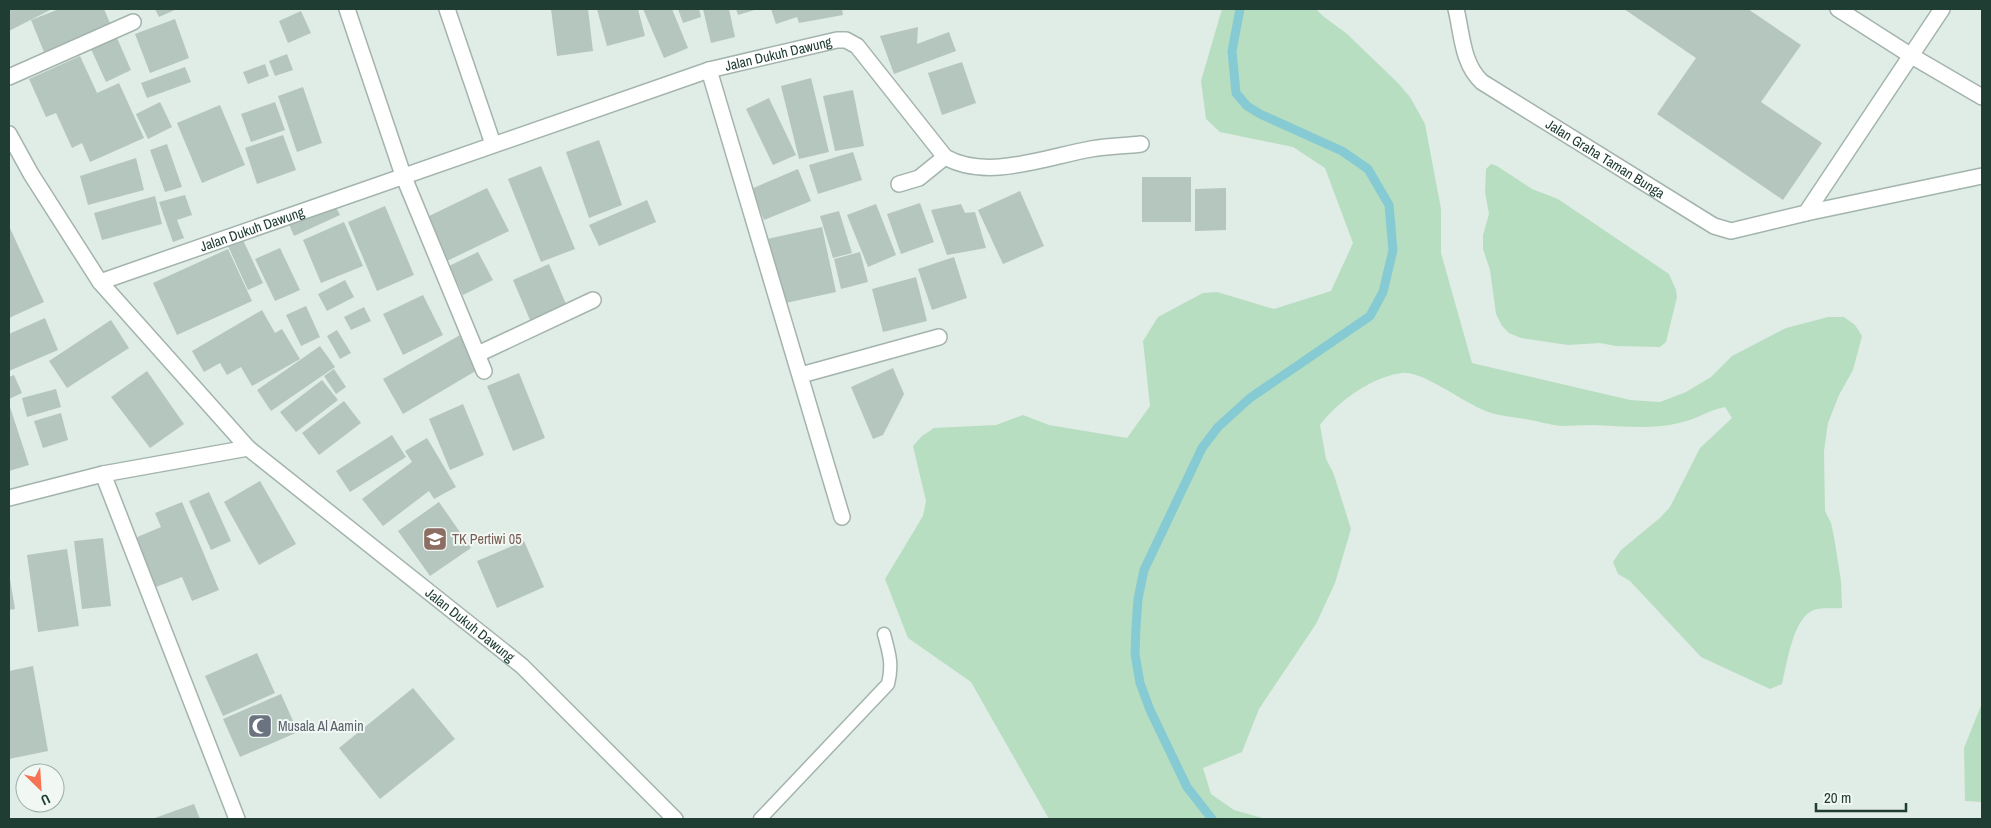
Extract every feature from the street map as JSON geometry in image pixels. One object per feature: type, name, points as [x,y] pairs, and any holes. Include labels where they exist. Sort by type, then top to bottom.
[{"type":"street","points":[[347,9],[403,175],[484,371]]},
{"type":"street","points":[[447,9],[493,144]]},
{"type":"street","name":"Jalan Graha Taman Bunga","points":[[1456,9],[1468,65],[1474,75],[1482,82],[1714,226],[1731,231],[1806,213],[1982,176]]},
{"type":"street","points":[[1838,9],[1910,55],[1982,97]]},
{"type":"street","points":[[1806,213],[1942,9]]},
{"type":"street","points":[[9,77],[133,22]]},
{"type":"street","name":"Jalan Dukuh Dawung","points":[[100,282],[403,175],[710,70],[837,40],[853,42],[945,156],[967,166],[1020,166],[1092,149],[1141,144]]},
{"type":"street","points":[[710,70],[842,517]]},
{"type":"street","name":"Jalan Dukuh Dawung","points":[[9,134],[31,174],[100,282],[248,448],[522,666],[675,819]]},
{"type":"street","points":[[900,184],[919,178],[945,156]]},
{"type":"street","points":[[478,354],[593,300]]},
{"type":"street","points":[[801,375],[940,337]]},
{"type":"street","points":[[9,498],[104,474],[248,448]]},
{"type":"street","points":[[104,474],[237,819]]},
{"type":"lane","points":[[760,819],[888,684],[891,665],[884,634]]},
{"type":"green space","points":[[1222,9],[1316,9],[1346,33],[1410,97],[1425,124],[1441,209],[1441,253],[1472,363],[1630,400],[1660,402],[1686,392],[1711,377],[1732,356],[1786,328],[1828,317],[1844,317],[1855,325],[1862,336],[1853,370],[1839,395],[1828,423],[1824,451],[1825,511],[1831,523],[1834,537],[1841,581],[1842,608],[1814,610],[1807,614],[1796,631],[1792,642],[1782,684],[1770,689],[1701,657],[1630,581],[1618,574],[1613,562],[1621,550],[1661,517],[1670,507],[1700,448],[1732,418],[1725,407],[1685,422],[1668,425],[1636,427],[1562,426],[1491,413],[1421,377],[1402,373],[1391,375],[1379,379],[1346,399],[1320,425],[1326,459],[1333,472],[1351,529],[1335,583],[1316,624],[1259,709],[1242,752],[1203,768],[1211,794],[1234,810],[1266,819],[1049,819],[971,682],[908,638],[885,579],[923,516],[926,501],[913,446],[922,436],[934,428],[996,425],[1023,415],[1049,425],[1127,438],[1150,406],[1143,341],[1158,317],[1203,293],[1217,292],[1274,309],[1331,291],[1353,243],[1325,168],[1293,147],[1220,132],[1206,119],[1201,81]]},
{"type":"green space","points":[[1491,164],[1532,189],[1558,199],[1669,274],[1677,297],[1666,342],[1660,347],[1616,346],[1600,343],[1568,345],[1521,338],[1509,333],[1502,326],[1496,314],[1490,270],[1483,249],[1483,235],[1489,214],[1485,192],[1486,169]]},
{"type":"green space","points":[[1982,703],[1982,802],[1965,801],[1964,748]]},
{"type":"building","points":[[9,9],[52,9],[9,31]]},
{"type":"building","points":[[59,9],[104,9],[113,30],[46,57],[31,20]]},
{"type":"building","points":[[155,9],[177,9],[159,17]]},
{"type":"building","points":[[551,9],[588,9],[593,51],[557,56]]},
{"type":"building","points":[[597,9],[638,9],[645,36],[607,46]]},
{"type":"building","points":[[643,9],[672,9],[688,48],[664,58]]},
{"type":"building","points":[[678,9],[699,9],[701,17],[683,23]]},
{"type":"building","points":[[703,9],[729,9],[735,37],[711,43]]},
{"type":"building","points":[[736,9],[758,9],[738,15]]},
{"type":"building","points":[[771,9],[842,9],[843,15],[799,23],[797,17],[776,24]]},
{"type":"building","points":[[1624,9],[1748,9],[1801,45],[1761,102],[1822,143],[1783,200],[1657,114],[1696,58]]},
{"type":"building","points":[[301,11],[311,33],[288,43],[279,21]]},
{"type":"building","points":[[175,19],[189,58],[150,73],[135,34]]},
{"type":"building","points":[[918,27],[917,44],[949,32],[956,51],[894,74],[880,36]]},
{"type":"building","points":[[117,38],[131,70],[106,82],[91,49]]},
{"type":"building","points":[[287,54],[293,70],[275,76],[269,61]]},
{"type":"building","points":[[80,56],[97,93],[119,83],[144,138],[90,162],[82,143],[72,148],[56,113],[46,117],[29,79]]},
{"type":"building","points":[[962,62],[976,103],[942,115],[928,73]]},
{"type":"building","points":[[265,64],[269,76],[248,84],[243,72]]},
{"type":"building","points":[[185,67],[191,82],[147,98],[141,83]]},
{"type":"building","points":[[811,78],[829,152],[799,159],[781,86]]},
{"type":"building","points":[[303,87],[322,143],[297,152],[278,96]]},
{"type":"building","points":[[853,90],[864,146],[835,151],[823,96]]},
{"type":"building","points":[[769,98],[796,155],[773,165],[746,109]]},
{"type":"building","points":[[160,102],[172,127],[148,139],[136,114]]},
{"type":"building","points":[[275,102],[285,130],[251,142],[241,114]]},
{"type":"building","points":[[220,105],[245,165],[202,183],[177,123]]},
{"type":"building","points":[[283,135],[296,170],[257,184],[245,148]]},
{"type":"building","points":[[599,140],[622,205],[589,218],[566,152]]},
{"type":"building","points":[[167,144],[182,187],[165,192],[150,150]]},
{"type":"building","points":[[853,152],[862,180],[818,194],[809,165]]},
{"type":"building","points":[[136,158],[144,190],[88,205],[80,176]]},
{"type":"building","points":[[541,166],[575,249],[541,262],[508,179]]},
{"type":"building","points":[[798,169],[811,201],[764,220],[751,189]]},
{"type":"building","points":[[1142,177],[1191,177],[1191,222],[1142,222]]},
{"type":"building","points":[[487,188],[509,231],[447,261],[425,218]]},
{"type":"building","points":[[1226,188],[1226,230],[1195,231],[1195,189]]},
{"type":"building","points":[[1020,191],[1044,246],[1003,264],[978,210]]},
{"type":"building","points":[[185,195],[192,215],[177,220],[184,238],[173,242],[159,202]]},
{"type":"building","points":[[155,196],[162,224],[102,240],[94,213]]},
{"type":"building","points":[[647,200],[656,222],[599,246],[589,225]]},
{"type":"building","points":[[333,201],[340,215],[294,236],[288,222]]},
{"type":"building","points":[[920,203],[934,242],[901,254],[887,214]]},
{"type":"building","points":[[876,204],[896,255],[868,267],[847,215]]},
{"type":"building","points":[[961,204],[965,213],[975,212],[986,248],[947,255],[931,210]]},
{"type":"building","points":[[385,206],[414,275],[377,291],[348,222]]},
{"type":"building","points":[[839,211],[852,253],[833,258],[820,216]]},
{"type":"building","points":[[344,222],[363,266],[321,283],[303,240]]},
{"type":"building","points":[[9,226],[44,302],[9,318]]},
{"type":"building","points":[[822,227],[836,292],[781,304],[767,239]]},
{"type":"building","points":[[243,240],[263,283],[248,290],[228,246]]},
{"type":"building","points":[[280,248],[300,290],[275,301],[255,259]]},
{"type":"building","points":[[228,249],[252,301],[177,335],[153,283]]},
{"type":"building","points":[[478,252],[493,280],[463,295],[449,266]]},
{"type":"building","points":[[860,252],[868,282],[841,289],[834,259]]},
{"type":"building","points":[[954,257],[967,298],[932,310],[918,269]]},
{"type":"building","points":[[549,264],[566,304],[530,320],[513,280]]},
{"type":"building","points":[[916,277],[927,321],[883,332],[872,289]]},
{"type":"building","points":[[345,280],[354,297],[327,311],[318,294]]},
{"type":"building","points":[[423,295],[443,335],[403,355],[383,314]]},
{"type":"building","points":[[306,306],[320,337],[301,346],[286,315]]},
{"type":"building","points":[[364,307],[371,321],[351,330],[344,317]]},
{"type":"building","points":[[262,310],[275,333],[282,329],[300,359],[252,386],[241,367],[227,375],[220,363],[204,372],[192,351]]},
{"type":"building","points":[[45,318],[58,350],[9,371],[9,334]]},
{"type":"building","points":[[111,320],[129,348],[67,388],[49,361]]},
{"type":"building","points":[[337,330],[351,353],[340,359],[327,336]]},
{"type":"building","points":[[460,335],[479,369],[403,414],[383,379]]},
{"type":"building","points":[[320,346],[335,367],[271,411],[257,390]]},
{"type":"building","points":[[893,368],[904,394],[883,435],[873,439],[851,387]]},
{"type":"building","points":[[334,369],[346,387],[336,394],[324,376]]},
{"type":"building","points":[[147,371],[184,424],[150,448],[111,397]]},
{"type":"building","points":[[519,373],[545,438],[513,451],[487,386]]},
{"type":"building","points":[[14,375],[22,393],[9,399],[9,377]]},
{"type":"building","points":[[322,380],[338,400],[296,432],[280,412]]},
{"type":"building","points":[[56,389],[61,407],[27,417],[22,398]]},
{"type":"building","points":[[344,401],[361,423],[319,455],[302,433]]},
{"type":"building","points":[[463,404],[484,455],[450,470],[429,419]]},
{"type":"building","points":[[9,407],[29,465],[9,471]]},
{"type":"building","points":[[61,413],[68,440],[43,448],[34,421]]},
{"type":"building","points":[[392,435],[406,457],[350,492],[336,471]]},
{"type":"building","points":[[427,438],[456,487],[434,499],[429,491],[383,526],[362,499],[412,462],[405,451]]},
{"type":"building","points":[[260,481],[296,544],[259,565],[224,502]]},
{"type":"building","points":[[209,492],[231,541],[211,550],[189,501]]},
{"type":"building","points":[[182,502],[219,590],[192,601],[182,577],[156,587],[135,538],[161,527],[155,513]]},
{"type":"building","name":"TK Pertiwi 05","points":[[439,502],[471,548],[430,576],[398,531]]},
{"type":"building","points":[[103,538],[111,606],[82,609],[74,541]]},
{"type":"building","points":[[524,541],[544,587],[497,608],[477,561]]},
{"type":"building","points":[[67,549],[79,626],[38,632],[27,555]]},
{"type":"building","points":[[9,573],[15,609],[9,610]]},
{"type":"building","points":[[257,653],[275,693],[223,716],[205,676]]},
{"type":"building","points":[[33,666],[48,751],[9,759],[9,671]]},
{"type":"building","points":[[413,688],[455,739],[380,799],[339,748]]},
{"type":"building","name":"Musala Al Aamin","points":[[281,694],[298,732],[240,757],[223,719]]},
{"type":"building","points":[[194,804],[200,819],[152,819]]},
{"type":"waterway","points":[[1212,819],[1187,787],[1150,710],[1140,683],[1135,654],[1138,599],[1144,570],[1202,448],[1218,427],[1250,398],[1370,316],[1383,292],[1393,250],[1389,205],[1368,169],[1342,151],[1260,114],[1247,106],[1236,93],[1232,51],[1240,9]]},
{"type":"place","name":"TK Pertiwi 05","points":[[435,539]]},
{"type":"place","name":"Musala Al Aamin","points":[[260,726]]}]
